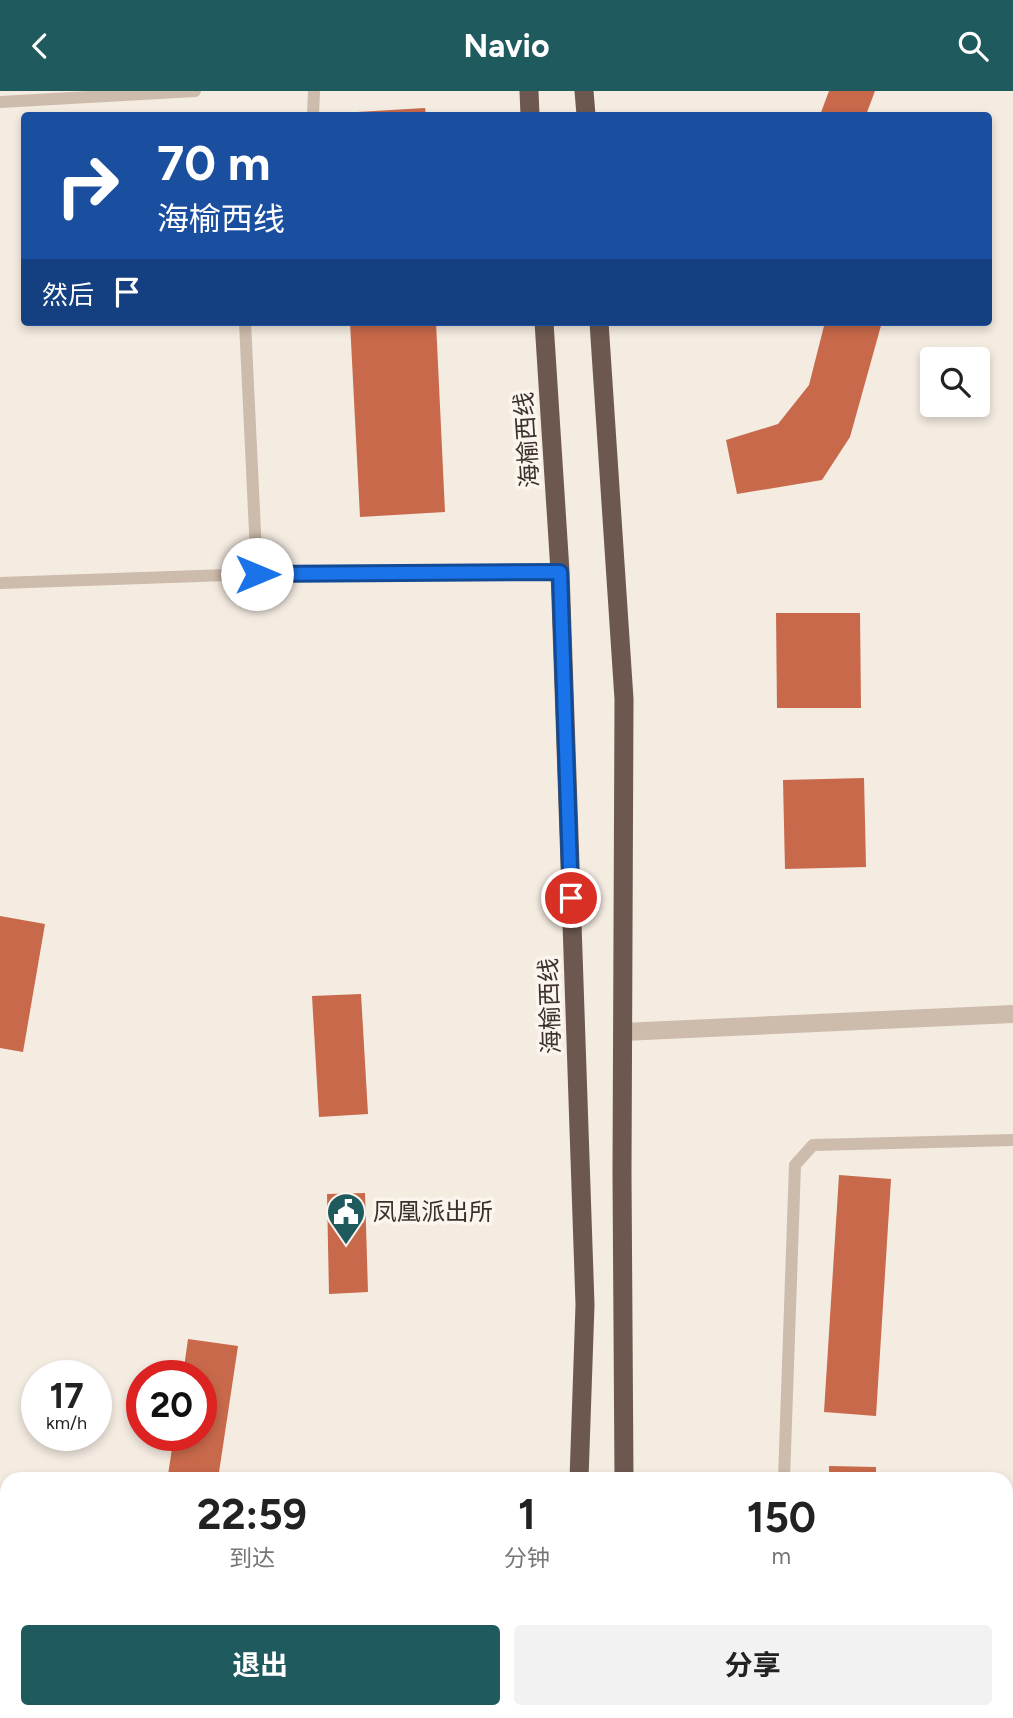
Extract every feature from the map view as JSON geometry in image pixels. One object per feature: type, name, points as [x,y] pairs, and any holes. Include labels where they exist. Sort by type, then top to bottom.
[{"type":"highway","points":[[529,91],[530,112]]},
{"type":"highway","points":[[584,91],[586,112]]},
{"type":"highway","name":"海榆西线","points":[[544,326],[560,572],[585,1305],[579,1472]]},
{"type":"highway","points":[[599,326],[624,699],[624,1472]]},
{"type":"street","points":[[623,1032],[1013,1014]]},
{"type":"lane","points":[[0,102],[195,91]]},
{"type":"lane","points":[[313,112],[314,91]]},
{"type":"lane","points":[[245,326],[257,574]]},
{"type":"lane","points":[[0,583],[257,574],[560,572]]},
{"type":"lane","points":[[784,1472],[795,1165],[813,1145],[1013,1140]]},
{"type":"building","points":[[829,91],[875,91],[867,112],[821,112]]},
{"type":"building","points":[[425,108],[426,112],[357,112]]},
{"type":"building","points":[[350,326],[436,326],[445,512],[360,517]]},
{"type":"building","points":[[824,326],[881,326],[850,437],[822,480],[737,494],[726,440],[778,424],[809,385]]},
{"type":"building","points":[[776,613],[860,613],[861,708],[777,708]]},
{"type":"building","points":[[864,778],[866,867],[785,869],[783,780]]},
{"type":"building","points":[[0,916],[45,924],[23,1052],[0,1048]]},
{"type":"building","points":[[361,994],[368,1114],[319,1117],[312,996]]},
{"type":"building","points":[[839,1175],[891,1179],[876,1416],[824,1412]]},
{"type":"building","points":[[365,1193],[368,1292],[329,1294],[327,1194]]},
{"type":"building","points":[[188,1339],[238,1346],[219,1472],[168,1472],[172,1451],[217,1451],[217,1360],[185,1360]]},
{"type":"building","points":[[829,1466],[876,1467],[876,1472],[829,1472]]},
{"type":"place","name":"凤凰派出所","points":[[346,1246]]},
{"type":"route","points":[[257,574],[560,572],[571,898]]}]
